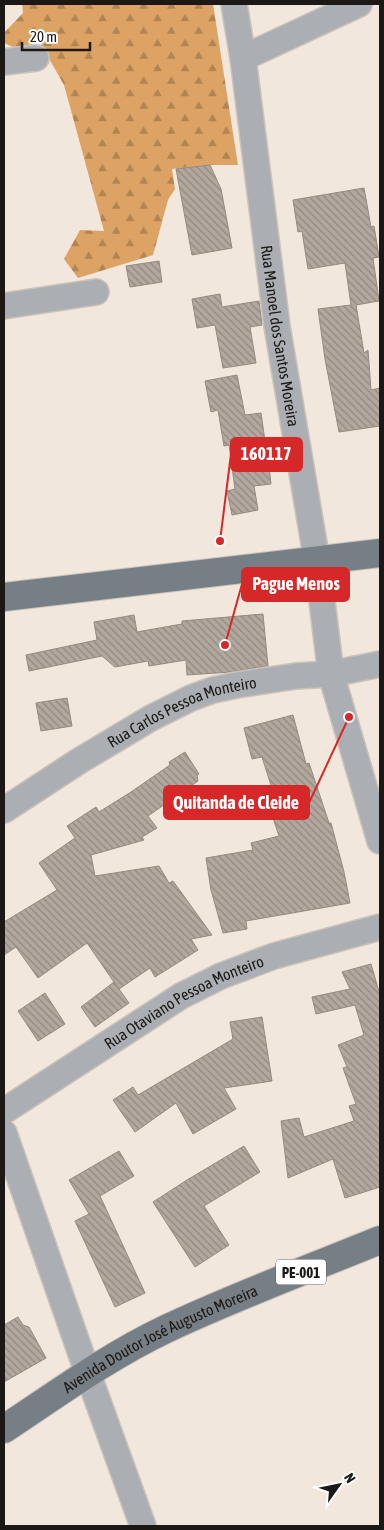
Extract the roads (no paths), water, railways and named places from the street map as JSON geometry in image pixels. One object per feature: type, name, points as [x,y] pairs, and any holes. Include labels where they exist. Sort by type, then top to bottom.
[{"type":"main road","points":[[4,597],[380,553]]},
{"type":"main road","name":"Avenida Doutor José Augusto Moreira","points":[[4,1428],[88,1374],[165,1330],[222,1304],[380,1240]]},
{"type":"street","name":"Rua Manoel dos Santos Moreira","points":[[234,4],[243,58],[277,326],[317,561],[331,674],[380,841]]},
{"type":"street","points":[[243,58],[359,4]]},
{"type":"street","points":[[4,62],[36,58]]},
{"type":"street","points":[[4,306],[96,292]]},
{"type":"street","name":"Rua Carlos Pessoa Monteiro","points":[[4,810],[79,761],[151,718],[191,698],[213,690],[237,685],[296,676],[331,674],[380,664]]},
{"type":"street","name":"Rua Otaviano Pessoa Monteiro","points":[[4,1111],[181,996],[221,976],[274,956],[380,927]]},
{"type":"street","points":[[4,1133],[143,1526]]},
{"type":"place","name":"160117","points":[[220,541]]},
{"type":"place","name":"Pague Menos","points":[[225,645]]},
{"type":"place","name":"Quitanda de Cleide","points":[[349,717]]}]
